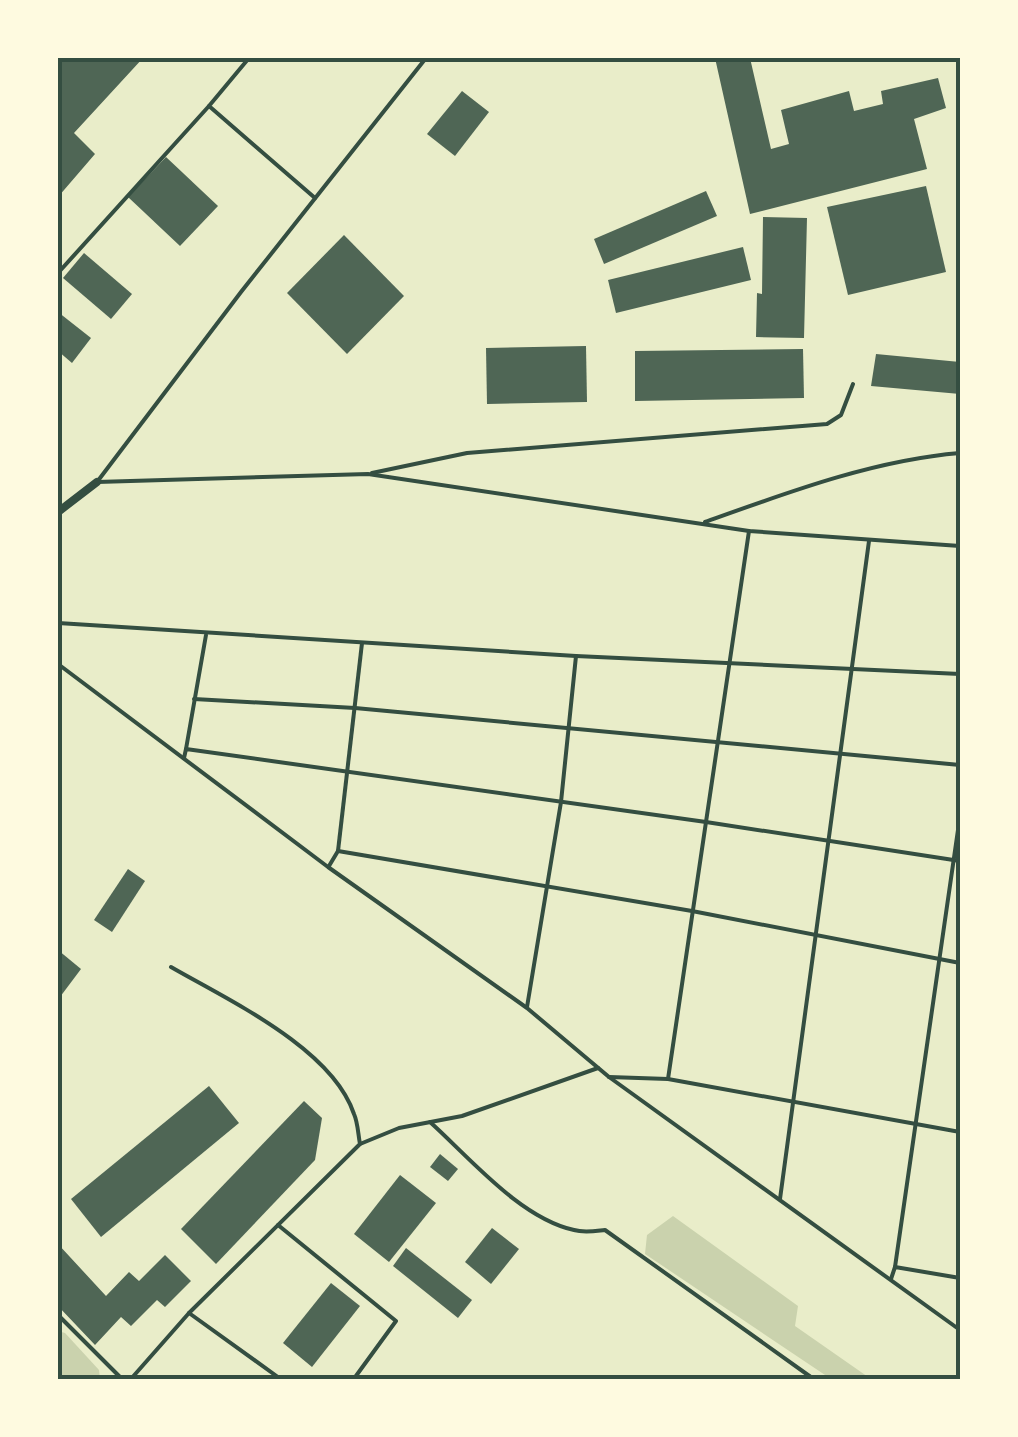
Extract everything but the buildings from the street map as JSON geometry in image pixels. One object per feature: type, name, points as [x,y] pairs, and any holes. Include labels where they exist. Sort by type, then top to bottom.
[{"type":"street","points":[[58,512],[97,482]]},
{"type":"lane","points":[[58,272],[249,58]]},
{"type":"lane","points":[[97,482],[426,58]]},
{"type":"lane","points":[[209,106],[315,198]]},
{"type":"lane","points":[[368,474],[467,453],[827,424],[841,415],[853,384]]},
{"type":"lane","points":[[700,524],[806,488],[927,456],[960,453]]},
{"type":"lane","points":[[97,482],[368,474],[749,531],[960,546]]},
{"type":"lane","points":[[668,1079],[749,531]]},
{"type":"lane","points":[[780,1199],[869,541]]},
{"type":"lane","points":[[58,622],[576,656],[960,674]]},
{"type":"lane","points":[[184,758],[206,633]]},
{"type":"lane","points":[[328,867],[338,850],[362,643]]},
{"type":"lane","points":[[527,1008],[561,802],[576,656]]},
{"type":"lane","points":[[58,664],[328,867],[527,1008],[609,1077],[960,1330]]},
{"type":"lane","points":[[194,699],[355,708],[960,765]]},
{"type":"lane","points":[[186,749],[958,861]]},
{"type":"lane","points":[[892,1278],[939,959],[958,861],[960,816]]},
{"type":"lane","points":[[338,850],[692,910],[960,962]]},
{"type":"lane","points":[[171,968],[282,1031],[338,1082],[354,1114],[360,1144]]},
{"type":"lane","points":[[130,1380],[190,1313],[360,1144],[399,1128],[462,1116],[599,1067]]},
{"type":"lane","points":[[609,1077],[668,1079],[960,1132]]},
{"type":"lane","points":[[430,1122],[520,1204],[552,1224],[578,1232],[605,1230],[815,1380]]},
{"type":"lane","points":[[277,1224],[396,1321],[353,1380]]},
{"type":"lane","points":[[895,1268],[960,1278]]},
{"type":"lane","points":[[190,1313],[282,1380]]},
{"type":"lane","points":[[58,1314],[122,1380]]},
{"type":"green space","points":[[673,1216],[798,1306],[795,1326],[871,1379],[831,1379],[645,1254],[647,1235]]},
{"type":"green space","points":[[58,1331],[65,1333],[99,1370],[100,1379],[58,1379]]}]
